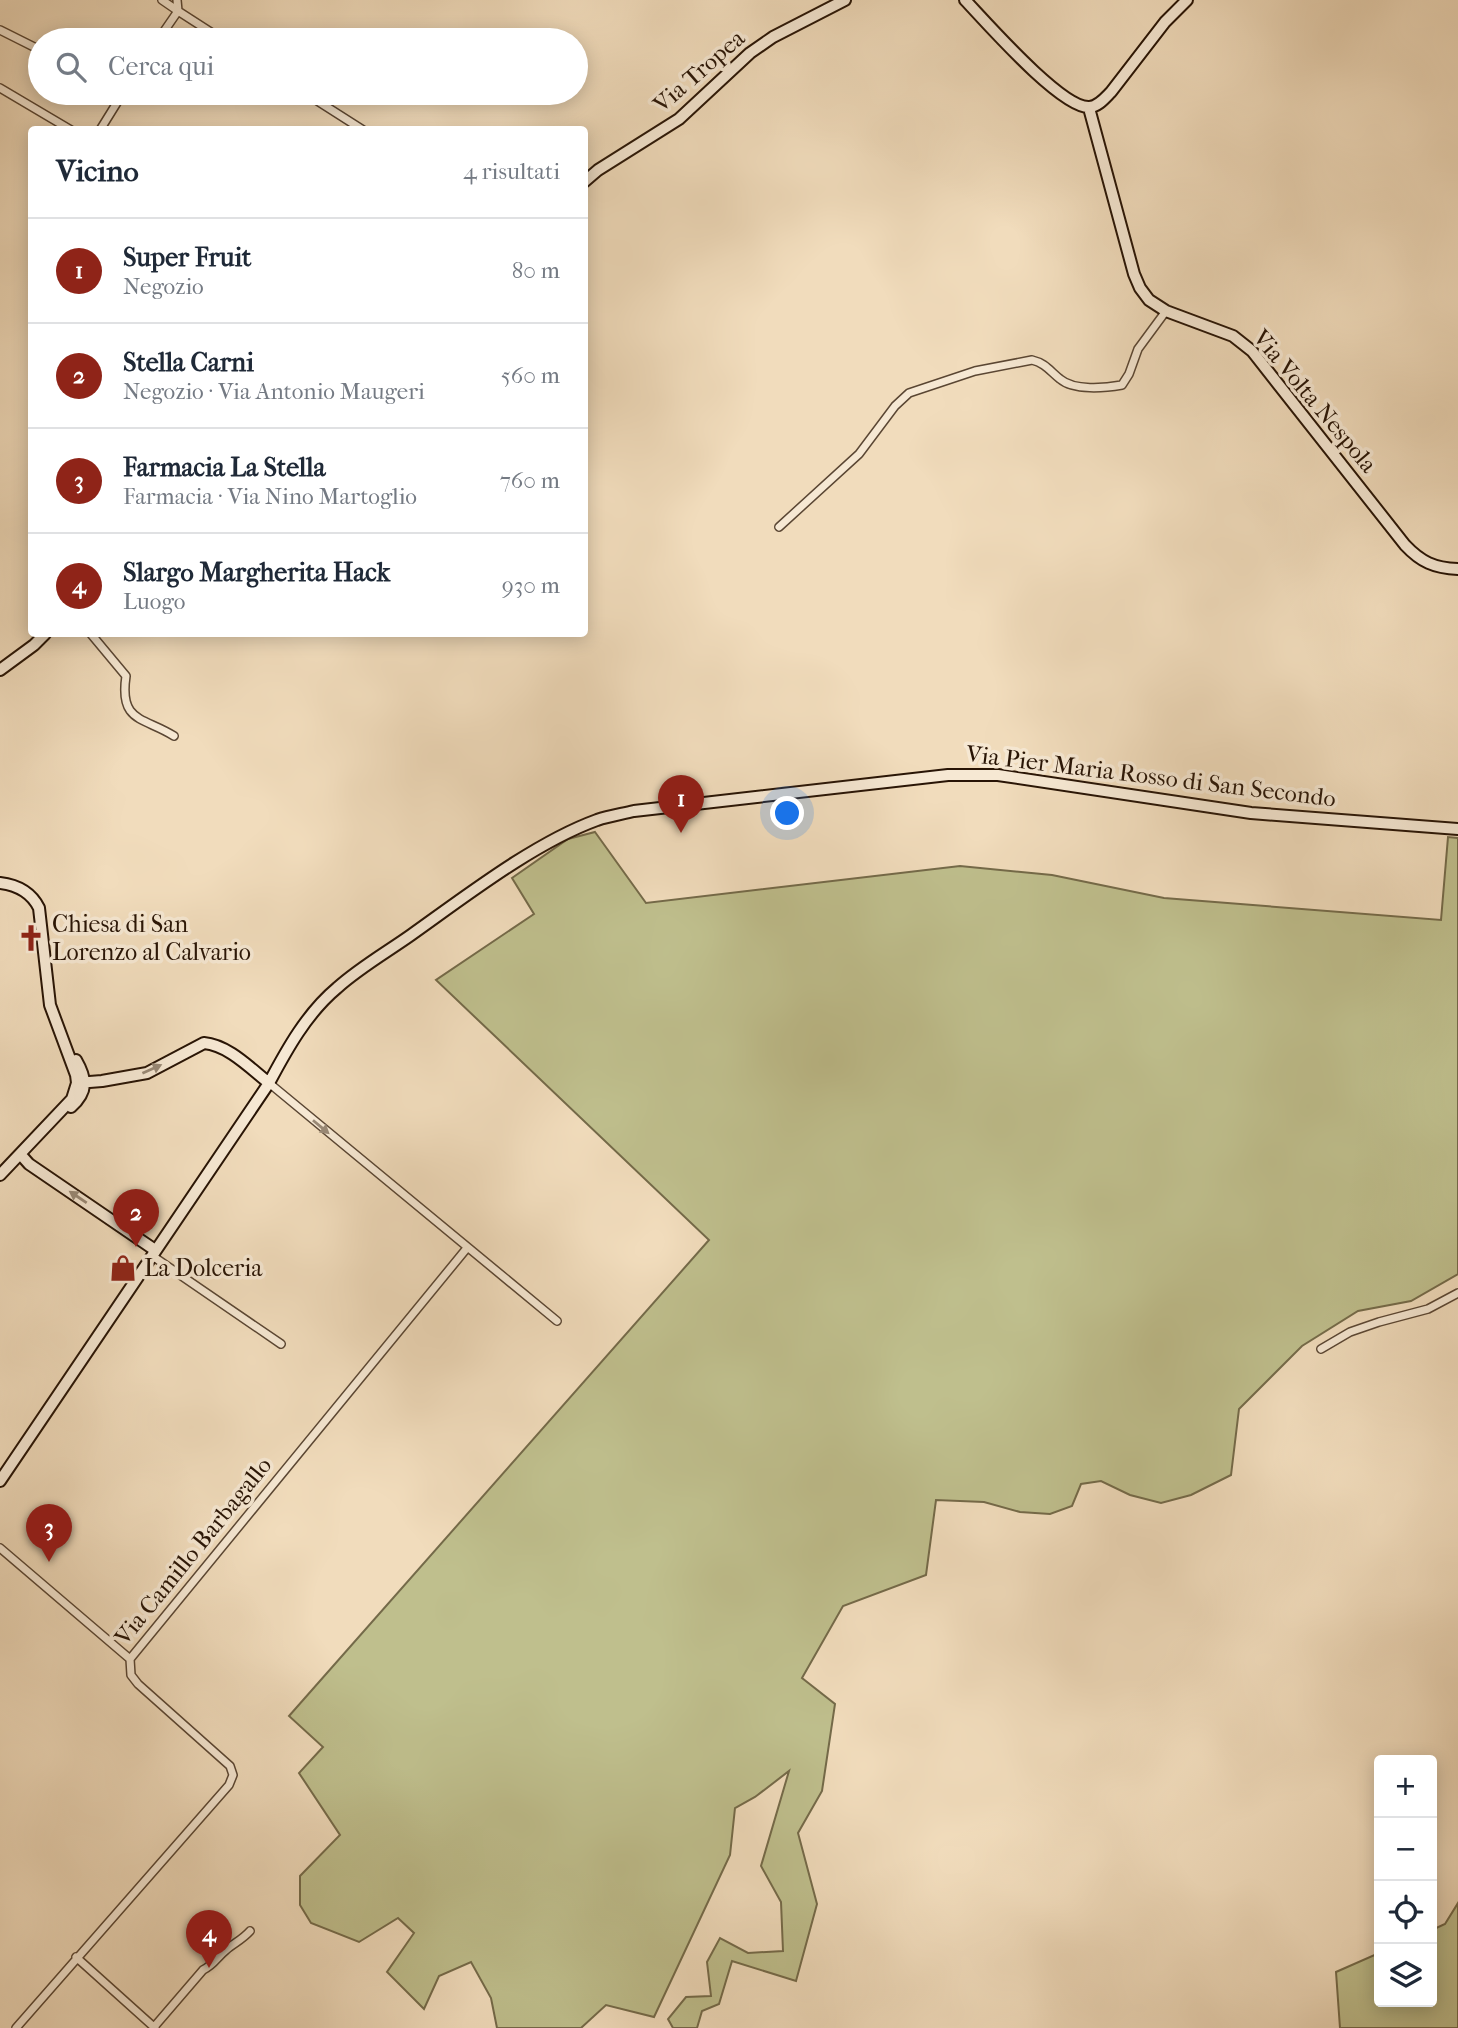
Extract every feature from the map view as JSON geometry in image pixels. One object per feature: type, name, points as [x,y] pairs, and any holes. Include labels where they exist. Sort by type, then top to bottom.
[{"type":"street","points":[[162,0],[204,28]]},
{"type":"street","points":[[166,28],[178,11],[177,0]]},
{"type":"street","name":"Via Tropea","points":[[588,178],[678,119],[750,53],[773,37],[845,0]]},
{"type":"street","points":[[965,0],[1028,66],[1060,93],[1089,108],[1101,102],[1111,92],[1166,22],[1188,0]]},
{"type":"street","points":[[0,30],[28,44]]},
{"type":"street","points":[[0,88],[28,105]]},
{"type":"street","points":[[29,105],[64,126]]},
{"type":"street","points":[[102,126],[116,105]]},
{"type":"street","points":[[324,105],[357,126]]},
{"type":"street","name":"Via Volta Nespola","points":[[1089,108],[1135,274],[1149,300],[1166,311],[1233,336],[1252,351],[1405,545],[1429,565],[1458,569]]},
{"type":"street","points":[[779,527],[859,454],[895,406],[909,393],[975,371],[1032,360],[1041,362],[1069,385],[1122,385],[1138,349],[1166,311]]},
{"type":"street","points":[[0,670],[42,637]]},
{"type":"street","points":[[94,637],[126,676],[125,699],[135,718],[174,736]]},
{"type":"street","name":"Via Pier Maria Rosso di San Secondo","points":[[0,1480],[269,1083],[299,1031],[337,988],[461,899],[568,833],[598,820],[634,811],[947,775],[998,775],[1251,813],[1458,829]]},
{"type":"street","points":[[0,883],[22,889],[35,900],[39,908],[50,1005],[62,1037],[84,1073],[77,1101],[0,1175]]},
{"type":"street","points":[[82,1083],[147,1073],[204,1043],[212,1044],[244,1062],[557,1321]]},
{"type":"street","points":[[21,1155],[29,1164],[281,1344]]},
{"type":"street","name":"Via Camillo Barbagallo","points":[[16,2028],[229,1785],[233,1775],[230,1766],[138,1684],[131,1675],[130,1659],[467,1248]]},
{"type":"street","points":[[1321,1349],[1350,1332],[1428,1309],[1458,1293]]},
{"type":"street","points":[[0,1548],[130,1659]]},
{"type":"street","points":[[76,1958],[155,2028],[203,1970],[214,1965],[227,1949],[240,1943],[250,1931]]},
{"type":"green space","points":[[595,832],[646,903],[960,866],[1052,875],[1164,898],[1441,920],[1448,837],[1458,838],[1458,1274],[1411,1301],[1358,1311],[1302,1346],[1239,1409],[1231,1475],[1191,1495],[1161,1503],[1130,1495],[1101,1481],[1081,1484],[1072,1506],[1050,1514],[1020,1512],[984,1502],[936,1500],[926,1575],[843,1606],[802,1678],[835,1704],[822,1791],[798,1833],[817,1904],[796,1981],[732,1961],[719,2004],[702,2011],[697,2028],[673,2028],[668,2019],[686,1997],[711,1996],[707,1962],[720,1938],[748,1953],[783,1951],[781,1902],[761,1866],[789,1771],[755,1797],[735,1808],[730,1855],[654,2017],[606,2005],[581,2028],[497,2028],[491,1998],[471,1962],[439,1976],[424,2009],[387,1972],[414,1933],[398,1918],[359,1942],[311,1923],[300,1905],[300,1876],[340,1835],[299,1773],[323,1747],[289,1716],[709,1240],[436,980],[534,914],[512,878],[568,839]]},
{"type":"green space","points":[[1458,1903],[1458,2028],[1340,2028],[1336,1972],[1374,1955],[1374,2007],[1437,2007],[1437,1928],[1445,1924]]},
{"type":"place","name":"Super Fruit","points":[[681,833]]},
{"type":"place","name":"Chiesa di San Lorenzo al Calvario","points":[[31,938]]},
{"type":"place","name":"Stella Carni","points":[[136,1247]]},
{"type":"place","name":"La Dolceria","points":[[123,1268]]},
{"type":"place","name":"Farmacia La Stella","points":[[49,1562]]},
{"type":"place","name":"Slargo Margherita Hack","points":[[209,1968]]}]
